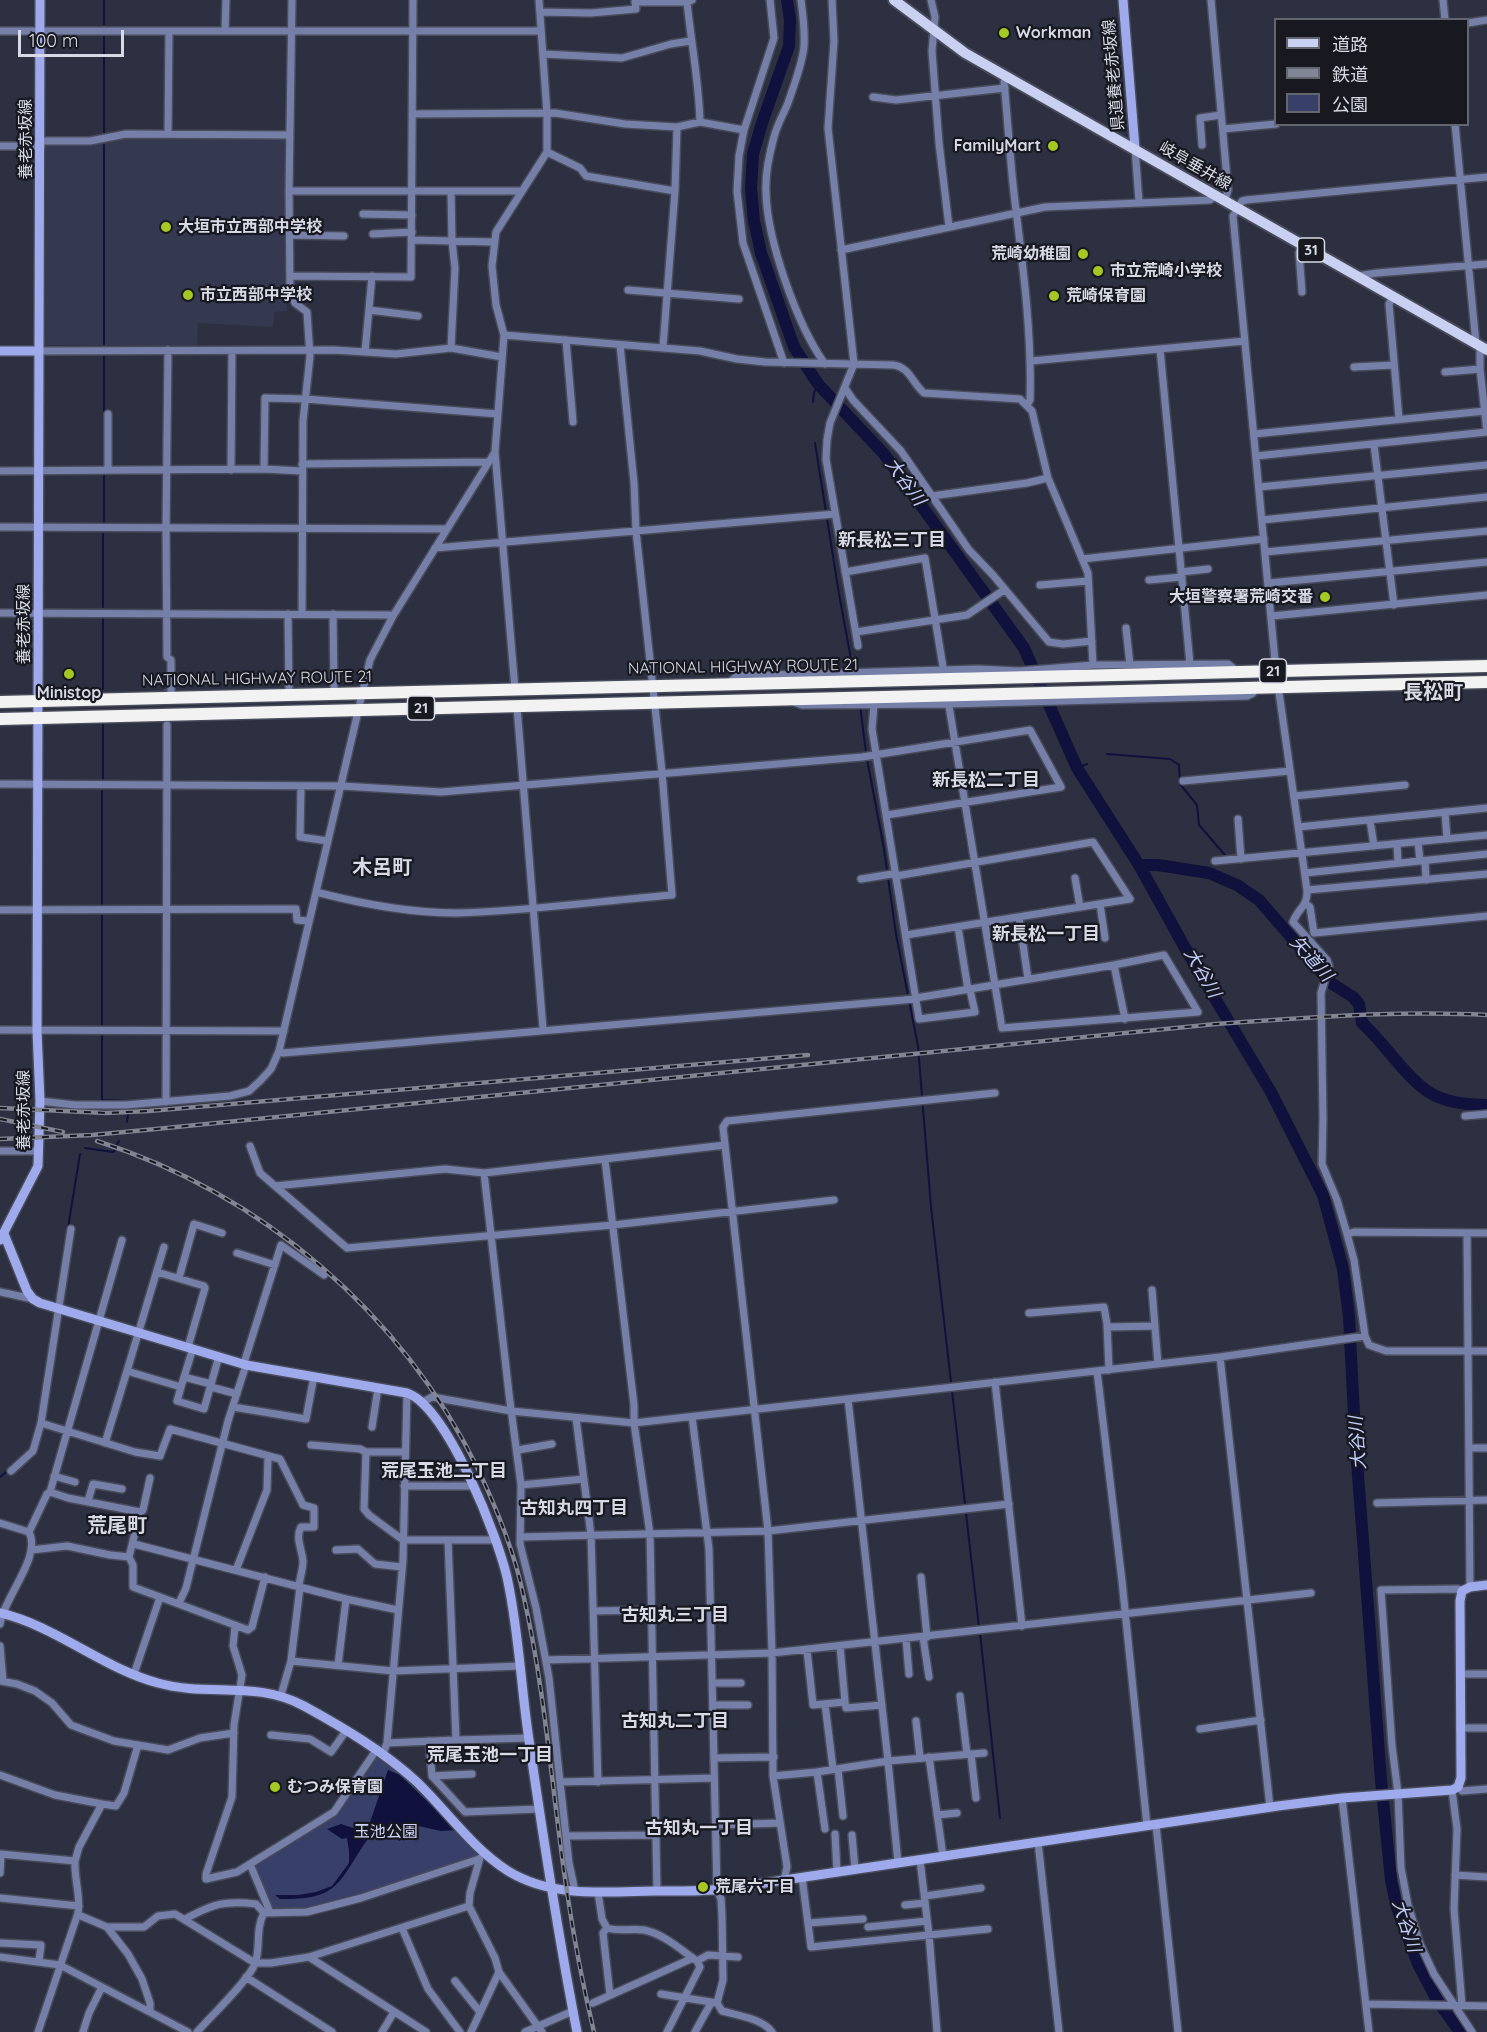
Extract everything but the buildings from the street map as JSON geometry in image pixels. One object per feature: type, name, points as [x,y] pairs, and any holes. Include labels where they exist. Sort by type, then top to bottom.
[{"type":"highway","name":"NATIONAL HIGHWAY ROUTE 21","points":[[0,702],[169,694],[289,696],[727,684],[844,677],[1056,673],[1238,673],[1487,666]]},
{"type":"highway","name":"NATIONAL HIGHWAY ROUTE 21","points":[[0,719],[790,699],[842,698],[869,701],[1064,696],[1277,686],[1487,682]]},
{"type":"main road","name":"岐阜垂井線","points":[[894,0],[934,32],[1005,82],[1135,148],[1481,346]]},
{"type":"street","name":"養老赤坂線","points":[[2,1237],[33,1178],[38,1166],[39,1151],[37,910],[40,0]]},
{"type":"street","points":[[225,31],[226,0]]},
{"type":"street","points":[[292,0],[290,276],[293,299],[307,312],[310,351],[302,468],[302,614]]},
{"type":"street","points":[[290,276],[411,277],[412,0]]},
{"type":"street","points":[[515,689],[495,452],[504,335],[493,278],[493,242],[496,232],[547,152],[547,114],[539,0]]},
{"type":"street","points":[[770,0],[774,38],[744,130],[739,156],[737,191],[743,243],[787,363]]},
{"type":"street","points":[[801,0],[804,48],[768,160],[766,192],[772,237],[781,265],[800,320],[823,364]]},
{"type":"street","points":[[832,0],[834,41],[828,128],[854,364],[831,420],[826,440],[826,459],[858,646]]},
{"type":"street","points":[[931,0],[935,18],[932,51],[939,143],[949,227]]},
{"type":"street","name":"県道養老赤坂線","points":[[1123,0],[1135,148]]},
{"type":"street","points":[[841,250],[1058,206],[1220,198],[1228,190],[1211,0]]},
{"type":"street","points":[[1443,0],[1445,18]]},
{"type":"street","points":[[540,12],[591,13],[636,9],[635,1],[689,1],[690,41],[699,98],[699,122]]},
{"type":"street","points":[[1469,22],[1487,20]]},
{"type":"street","points":[[0,31],[541,31]]},
{"type":"street","points":[[168,134],[169,31]]},
{"type":"street","points":[[543,54],[622,58],[690,41]]},
{"type":"street","points":[[873,98],[896,100],[1005,82],[1031,361],[1030,400],[1027,405]]},
{"type":"street","points":[[412,114],[555,113],[625,124],[677,127],[699,122],[744,130]]},
{"type":"street","points":[[1202,145],[1200,118],[1221,115]]},
{"type":"street","points":[[1223,129],[1274,124]]},
{"type":"street","points":[[1256,456],[1487,432],[1480,369],[1481,346],[1468,265],[1455,126]]},
{"type":"street","points":[[663,347],[675,191],[677,127]]},
{"type":"street","points":[[0,146],[90,141],[126,134],[290,135]]},
{"type":"street","points":[[1135,148],[1138,202]]},
{"type":"street","points":[[547,152],[580,168],[586,176],[675,191]]},
{"type":"street","points":[[1487,177],[1246,200],[1237,207],[1233,216],[1277,686],[1308,890],[1306,904],[1293,922],[1328,960],[1329,966],[1322,985],[1322,1164],[1337,1200],[1354,1260],[1363,1337],[1369,1345],[1386,1351],[1487,1351]]},
{"type":"street","points":[[289,191],[521,191]]},
{"type":"street","points":[[451,191],[455,268],[451,348]]},
{"type":"street","points":[[363,214],[412,215]]},
{"type":"street","points":[[373,234],[493,242]]},
{"type":"street","points":[[290,235],[344,236]]},
{"type":"street","points":[[1302,245],[1299,253],[1302,292]]},
{"type":"street","points":[[1357,276],[1487,264]]},
{"type":"street","points":[[365,352],[372,276]]},
{"type":"street","points":[[628,290],[739,299]]},
{"type":"street","points":[[1393,297],[1389,304],[1399,419]]},
{"type":"street","points":[[369,310],[418,316]]},
{"type":"street","points":[[504,335],[663,347],[700,351],[737,359],[787,363],[902,366],[924,393],[1020,399],[1032,411],[1048,478],[1082,559],[1088,581],[1093,665]]},
{"type":"street","points":[[566,340],[573,422]]},
{"type":"street","points":[[1031,361],[1245,341]]},
{"type":"street","points":[[316,892],[360,904],[455,913],[672,895],[656,702],[636,531],[634,483],[620,345]]},
{"type":"street","points":[[0,351],[334,350],[396,354],[451,348],[502,357]]},
{"type":"street","points":[[1160,349],[1190,664]]},
{"type":"street","points":[[168,350],[166,612],[167,657],[171,660],[169,694]]},
{"type":"street","points":[[231,470],[232,351]]},
{"type":"street","points":[[1354,367],[1394,365]]},
{"type":"street","points":[[1445,372],[1480,369]]},
{"type":"street","points":[[844,391],[901,451],[965,545],[1002,591],[1049,642],[1063,644],[1092,641]]},
{"type":"street","points":[[264,469],[264,398],[498,414]]},
{"type":"street","points":[[1254,434],[1485,411]]},
{"type":"street","points":[[108,414],[108,470]]},
{"type":"street","points":[[1374,445],[1394,605]]},
{"type":"street","points":[[40,1101],[75,1105],[115,1105],[230,1096],[249,1090],[271,1070],[284,1031],[370,660],[393,616],[495,452]]},
{"type":"street","points":[[0,471],[231,470],[488,462]]},
{"type":"street","points":[[1259,487],[1487,465]]},
{"type":"street","points":[[932,496],[1048,478]]},
{"type":"street","points":[[1262,520],[1487,496]]},
{"type":"street","points":[[435,549],[835,514]]},
{"type":"street","points":[[0,527],[447,529]]},
{"type":"street","points":[[1265,552],[1487,531]]},
{"type":"street","points":[[1082,559],[1264,539]]},
{"type":"street","points":[[844,572],[925,558],[944,672]]},
{"type":"street","points":[[1269,584],[1487,562]]},
{"type":"street","points":[[1149,580],[1208,569]]},
{"type":"street","points":[[1040,585],[1088,581]]},
{"type":"street","points":[[856,632],[967,615],[1002,591]]},
{"type":"street","points":[[1272,616],[1487,595]]},
{"type":"street","points":[[0,613],[166,612],[393,616]]},
{"type":"street","points":[[288,614],[289,696]]},
{"type":"street","points":[[333,614],[334,687]]},
{"type":"street","points":[[1126,628],[1130,665]]},
{"type":"street","points":[[1056,673],[1093,665],[1228,664],[1238,673]]},
{"type":"street","points":[[860,677],[978,669],[1021,674]]},
{"type":"street","points":[[790,699],[802,705],[869,701],[949,702],[1027,697]]},
{"type":"street","points":[[869,701],[873,755],[887,815],[891,875],[906,935],[919,1019],[975,1012],[958,927]]},
{"type":"street","points":[[279,1051],[283,1053],[543,1029],[904,1000],[969,990],[995,985],[1028,979],[1114,965],[1164,955],[1198,1012],[1002,1028],[995,985],[986,923],[949,702]]},
{"type":"street","points":[[518,707],[543,1029]]},
{"type":"street","points":[[166,1102],[167,724]]},
{"type":"street","points":[[0,784],[342,786],[441,792],[862,757],[1030,730],[1061,787],[887,815]]},
{"type":"street","points":[[1183,781],[1290,771]]},
{"type":"street","points":[[1294,796],[1405,785]]},
{"type":"street","points":[[301,786],[300,837],[328,841]]},
{"type":"street","points":[[1298,827],[1487,808]]},
{"type":"street","points":[[1445,812],[1448,839]]},
{"type":"street","points":[[1238,819],[1241,859]]},
{"type":"street","points":[[1370,820],[1374,846]]},
{"type":"street","points":[[1215,861],[1487,835]]},
{"type":"street","points":[[861,879],[975,863],[1093,842],[1130,899],[906,935]]},
{"type":"street","points":[[1418,842],[1426,880]]},
{"type":"street","points":[[1397,844],[1398,863]]},
{"type":"street","points":[[1305,873],[1487,854]]},
{"type":"street","points":[[1308,890],[1487,874]]},
{"type":"street","points":[[1075,878],[1080,907]]},
{"type":"street","points":[[1100,904],[1105,938]]},
{"type":"street","points":[[1306,904],[1310,907],[1314,933],[1487,916]]},
{"type":"street","points":[[0,910],[296,909],[297,920],[308,921]]},
{"type":"street","points":[[1018,917],[1028,979]]},
{"type":"street","points":[[1114,965],[1125,1019]]},
{"type":"street","points":[[0,1030],[284,1031]]},
{"type":"street","points":[[784,1880],[787,1868],[773,1776],[768,1531],[723,1127],[727,1120],[994,1093]]},
{"type":"street","points":[[1465,1116],[1487,1114]]},
{"type":"street","points":[[275,1186],[444,1170],[484,1173],[725,1145]]},
{"type":"street","points":[[250,1146],[260,1173],[347,1248],[613,1225],[834,1200]]},
{"type":"street","points":[[0,1151],[39,1151]]},
{"type":"street","points":[[605,1160],[634,1405],[634,1423],[650,1534],[657,1891]]},
{"type":"street","points":[[484,1173],[511,1411],[518,1450],[521,1485],[520,1537],[546,1660],[568,1863],[575,1892]]},
{"type":"street","points":[[179,1278],[194,1224],[222,1233]]},
{"type":"street","points":[[11,1471],[33,1451],[41,1423],[72,1229]]},
{"type":"street","points":[[1347,1234],[1354,1232],[1487,1233]]},
{"type":"street","points":[[1456,2005],[1454,1909],[1457,1829],[1455,1788],[1461,1778],[1460,1601],[1466,1589],[1469,1500],[1467,1233]]},
{"type":"street","points":[[2,1237],[33,1299]]},
{"type":"street","points":[[29,1532],[46,1494],[50,1492],[122,1240]]},
{"type":"street","points":[[178,1603],[186,1588],[233,1407],[280,1245],[324,1275]]},
{"type":"street","points":[[105,1443],[164,1247]]},
{"type":"street","points":[[237,1253],[275,1265]]},
{"type":"street","points":[[157,1272],[205,1288],[177,1401],[204,1409],[219,1356]]},
{"type":"street","points":[[1152,1290],[1158,1364]]},
{"type":"street","points":[[0,1292],[33,1299],[59,1309],[245,1364],[407,1393],[423,1402],[435,1417],[455,1449],[473,1486],[508,1580],[539,1809],[577,2032]]},
{"type":"street","points":[[1029,1313],[1104,1307],[1109,1370]]},
{"type":"street","points":[[1107,1327],[1155,1326]]},
{"type":"street","points":[[423,1402],[432,1397],[511,1411],[634,1423],[1220,1357],[1363,1337]]},
{"type":"street","points":[[1220,1357],[1270,1808]]},
{"type":"street","points":[[127,1371],[181,1388]]},
{"type":"street","points":[[1097,1371],[1124,1615],[1178,2032]]},
{"type":"street","points":[[233,1407],[306,1419],[314,1376]]},
{"type":"street","points":[[184,1377],[237,1394]]},
{"type":"street","points":[[995,1382],[1022,1626]]},
{"type":"street","points":[[372,1427],[378,1388]]},
{"type":"street","points":[[235,1626],[233,1646],[242,1675],[234,1733],[232,1797],[206,1879],[237,1872],[334,1812],[387,1743],[402,1567],[407,1393]]},
{"type":"street","points":[[848,1399],[898,1863]]},
{"type":"street","points":[[692,1417],[708,1532],[717,1890],[721,1899],[723,1980],[714,2003],[695,2032]]},
{"type":"street","points":[[576,1418],[591,1535],[598,1782]]},
{"type":"street","points":[[41,1423],[135,1452],[160,1456],[170,1429],[280,1460],[303,1505],[314,1509],[314,1527],[301,1527],[298,1531],[298,1543],[303,1562],[291,1661],[280,1695]]},
{"type":"street","points":[[518,1450],[552,1444]]},
{"type":"street","points":[[311,1445],[360,1449],[366,1452],[404,1452]]},
{"type":"street","points":[[1469,1448],[1487,1448]]},
{"type":"street","points":[[366,1452],[364,1509],[403,1540],[495,1540]]},
{"type":"street","points":[[236,1570],[267,1490],[268,1457]]},
{"type":"street","points":[[54,1476],[75,1482]]},
{"type":"street","points":[[150,1478],[129,1557],[133,1565],[133,1587],[248,1630],[252,1627],[265,1577]]},
{"type":"street","points":[[521,1485],[584,1479]]},
{"type":"street","points":[[88,1501],[93,1484],[122,1489]]},
{"type":"street","points":[[404,1485],[473,1486]]},
{"type":"street","points":[[50,1492],[140,1512]]},
{"type":"street","points":[[1377,1503],[1487,1500]]},
{"type":"street","points":[[520,1537],[768,1531],[1010,1504]]},
{"type":"street","points":[[0,1523],[29,1532],[32,1538],[31,1550],[23,1572],[1,1614],[0,1624]]},
{"type":"street","points":[[448,1540],[456,1740]]},
{"type":"street","points":[[134,1544],[346,1599],[398,1610]]},
{"type":"street","points":[[31,1550],[67,1546],[110,1556],[129,1557]]},
{"type":"street","points":[[336,1550],[358,1550],[375,1564],[402,1567]]},
{"type":"street","points":[[921,1577],[929,1677]]},
{"type":"street","points":[[1472,2032],[1434,1974],[1420,1944],[1408,1905],[1401,1868],[1382,1590],[1466,1589],[1487,1585]]},
{"type":"street","points":[[546,1660],[711,1656],[807,1650],[1311,1593]]},
{"type":"street","points":[[134,1674],[160,1597]]},
{"type":"street","points":[[338,1665],[346,1599]]},
{"type":"street","points":[[593,1611],[652,1610]]},
{"type":"street","points":[[1,1614],[30,1623],[134,1674],[158,1683],[183,1688],[257,1690],[280,1695],[380,1751],[419,1784],[482,1855],[510,1872],[552,1889],[575,1892],[717,1890],[1342,1798],[1455,1788],[1462,1791],[1487,1789]]},
{"type":"street","points":[[906,1639],[909,1674]]},
{"type":"street","points":[[0,1646],[1,1681],[28,1688],[52,1703],[72,1725],[105,1739],[168,1750],[200,1738],[234,1733]]},
{"type":"street","points":[[840,1646],[846,1708],[882,1705]]},
{"type":"street","points":[[807,1650],[813,1705],[845,1702]]},
{"type":"street","points":[[291,1661],[393,1671],[520,1666]]},
{"type":"street","points":[[1460,1674],[1487,1674]]},
{"type":"street","points":[[713,1683],[741,1683]]},
{"type":"street","points":[[960,1696],[976,1798]]},
{"type":"street","points":[[825,1704],[843,1816]]},
{"type":"street","points":[[713,1705],[748,1705]]},
{"type":"street","points":[[1200,1729],[1261,1720]]},
{"type":"street","points":[[916,1721],[920,1758]]},
{"type":"street","points":[[1460,1728],[1487,1728]]},
{"type":"street","points":[[271,1735],[310,1739],[331,1752],[346,1731]]},
{"type":"street","points":[[387,1743],[529,1738]]},
{"type":"street","points":[[429,1741],[432,1776],[465,1812],[539,1809]]},
{"type":"street","points":[[0,1775],[55,1795],[116,1806],[124,1793],[138,1745]]},
{"type":"street","points":[[773,1776],[888,1761],[984,1753]]},
{"type":"street","points":[[714,1758],[774,1757]]},
{"type":"street","points":[[929,1757],[943,1856]]},
{"type":"street","points":[[817,1772],[825,1829]]},
{"type":"street","points":[[432,1776],[472,1774]]},
{"type":"street","points":[[560,1782],[714,1778]]},
{"type":"street","points":[[1342,1798],[1369,2032]]},
{"type":"street","points":[[38,2032],[79,1906],[75,1861],[79,1847],[102,1804]]},
{"type":"street","points":[[937,1815],[957,1813]]},
{"type":"street","points":[[717,1825],[780,1823]]},
{"type":"street","points":[[835,1834],[837,1872]]},
{"type":"street","points":[[566,1836],[657,1835]]},
{"type":"street","points":[[852,1835],[855,1869]]},
{"type":"street","points":[[1038,1842],[1059,2032]]},
{"type":"street","points":[[0,1873],[1,1854],[75,1861]]},
{"type":"street","points":[[482,1855],[470,1893],[470,1906],[495,1958],[499,1972],[539,2029]]},
{"type":"street","points":[[185,1919],[210,1905],[234,1901],[256,1904],[267,1912],[307,1912],[382,1891],[482,1855]]},
{"type":"street","points":[[920,1860],[937,2032]]},
{"type":"street","points":[[197,2032],[246,1977],[255,1963],[257,1937],[267,1912],[250,1864]]},
{"type":"street","points":[[1455,1875],[1487,1877]]},
{"type":"street","points":[[802,1877],[811,1947],[988,1929]]},
{"type":"street","points":[[905,1905],[981,1888]]},
{"type":"street","points":[[598,1892],[602,1918],[607,1928],[617,1931],[643,1930],[658,1934],[695,1960],[700,1967],[667,2032]]},
{"type":"street","points":[[0,1898],[79,1906]]},
{"type":"street","points":[[81,1916],[107,1927],[144,1927],[158,1916],[172,1914],[185,1919],[255,1963],[270,1963],[309,1957],[470,1906]]},
{"type":"street","points":[[808,1923],[863,1919]]},
{"type":"street","points":[[868,1927],[927,1921]]},
{"type":"street","points":[[107,1927],[128,1954],[142,1979],[150,2003],[150,2012]]},
{"type":"street","points":[[402,1928],[428,1989],[460,2032]]},
{"type":"street","points":[[607,1928],[603,1933],[610,1995]]},
{"type":"street","points":[[0,1942],[41,1945],[39,1961]]},
{"type":"street","points":[[593,2003],[708,1955],[738,1957]]},
{"type":"street","points":[[0,1957],[60,1965],[188,2032]]},
{"type":"street","points":[[309,1957],[426,2032]]},
{"type":"street","points":[[471,2032],[499,1972]]},
{"type":"street","points":[[246,1977],[332,2032]]},
{"type":"street","points":[[455,1981],[480,2012]]},
{"type":"street","points":[[83,2032],[88,2013],[102,1986]]},
{"type":"street","points":[[661,1994],[714,2003],[722,2011],[754,2020],[769,2027],[772,2032]]},
{"type":"street","points":[[1366,2004],[1487,2006]]},
{"type":"street","points":[[525,2032],[539,2029],[573,2011]]},
{"type":"street","points":[[382,2032],[394,2013]]},
{"type":"shaded area","name":"大垣市立西部中学校","points":[[126,137],[285,138],[287,140],[287,311],[274,312],[273,327],[198,323],[197,346],[45,345],[46,144],[90,144]]},
{"type":"shaded area","points":[[388,1770],[400,1775],[457,1830],[441,1831],[414,1825],[367,1840],[342,1878],[326,1892],[299,1899],[280,1899],[275,1895],[298,1895],[332,1886],[349,1863],[349,1851],[347,1838],[342,1839],[327,1829],[341,1824],[353,1828],[370,1822]]},
{"type":"green space","name":"玉池公園","points":[[377,1752],[389,1760],[482,1853],[478,1858],[405,1882],[306,1910],[271,1911],[252,1865],[335,1813]]},
{"type":"waterway","points":[[104,0],[104,24]]},
{"type":"waterway","name":"大谷川","points":[[787,0],[790,20],[789,46],[753,154],[751,188],[754,221],[761,253],[794,347],[818,384],[884,454],[1024,648],[1077,768],[1139,865],[1189,955],[1271,1092],[1323,1195],[1343,1269],[1349,1317],[1355,1435],[1381,1780],[1391,1880],[1397,1908],[1418,1964],[1437,2000],[1460,2032]]},
{"type":"waterway","points":[[104,37],[104,132]]},
{"type":"waterway","points":[[104,145],[104,344]]},
{"type":"waterway","points":[[104,356],[104,465]]},
{"type":"waterway","points":[[813,402],[818,384]]},
{"type":"waterway","points":[[815,443],[853,670]]},
{"type":"waterway","points":[[104,476],[104,522]]},
{"type":"waterway","points":[[103,534],[103,607]]},
{"type":"waterway","points":[[103,618],[103,689]]},
{"type":"waterway","points":[[860,705],[866,753]]},
{"type":"waterway","points":[[103,725],[103,779]]},
{"type":"waterway","points":[[1107,754],[1170,759],[1179,765],[1180,784],[1197,805],[1199,825],[1225,855]]},
{"type":"waterway","points":[[867,759],[884,849],[896,934],[918,1046],[931,1207],[979,1627]]},
{"type":"waterway","points":[[1077,768],[1087,764]]},
{"type":"waterway","points":[[102,791],[102,904]]},
{"type":"waterway","name":"矢道川","points":[[1139,865],[1158,865],[1209,873],[1237,885],[1259,900],[1331,983],[1353,997],[1359,1004],[1362,1023],[1414,1080],[1432,1094],[1445,1100],[1487,1105]]},
{"type":"waterway","points":[[102,915],[102,1028]]},
{"type":"waterway","points":[[102,1033],[102,1100],[127,1101]]},
{"type":"waterway","points":[[127,1122],[128,1114]]},
{"type":"waterway","points":[[85,1148],[113,1152],[115,1150]]},
{"type":"waterway","points":[[68,1228],[80,1154]]},
{"type":"waterway","points":[[0,1477],[9,1470]]},
{"type":"waterway","points":[[980,1633],[1000,1818]]},
{"type":"tunnel","points":[[167,689],[167,725]]},
{"type":"railway","points":[[0,1139],[92,1135],[156,1129],[1216,1024],[1385,1014],[1487,1015]]},
{"type":"railway","points":[[0,1108],[106,1113],[149,1111],[808,1055]]},
{"type":"railway","points":[[0,1119],[63,1132]]},
{"type":"railway","points":[[97,1141],[158,1164],[215,1193],[270,1227],[320,1266],[367,1310],[409,1359],[446,1412],[478,1469],[505,1532],[520,1581],[532,1634],[570,1910],[594,2032]]},
{"type":"place","name":"Workman","points":[[1004,33]]},
{"type":"place","name":"FamilyMart","points":[[1053,146]]},
{"type":"place","name":"大垣市立西部中学校","points":[[166,227]]},
{"type":"place","name":"荒崎幼稚園","points":[[1083,254]]},
{"type":"place","name":"市立荒崎小学校","points":[[1098,271]]},
{"type":"place","name":"市立西部中学校","points":[[188,295]]},
{"type":"place","name":"荒崎保育園","points":[[1054,296]]},
{"type":"place","name":"大垣警察署荒崎交番","points":[[1325,597]]},
{"type":"place","name":"Ministop","points":[[69,674]]},
{"type":"place","name":"むつみ保育園","points":[[275,1787]]},
{"type":"place","name":"荒尾六丁目","points":[[703,1887]]},
{"type":"district","name":"新長松三丁目","points":[[892,541]]},
{"type":"district","name":"長松町","points":[[1433,693]]},
{"type":"district","name":"新長松二丁目","points":[[986,781]]},
{"type":"district","name":"木呂町","points":[[382,868]]},
{"type":"district","name":"新長松一丁目","points":[[1046,935]]},
{"type":"district","name":"荒尾玉池二丁目","points":[[444,1472]]},
{"type":"district","name":"古知丸四丁目","points":[[574,1509]]},
{"type":"district","name":"荒尾町","points":[[117,1526]]},
{"type":"district","name":"古知丸三丁目","points":[[675,1616]]},
{"type":"district","name":"古知丸二丁目","points":[[675,1722]]},
{"type":"district","name":"荒尾玉池一丁目","points":[[490,1756]]},
{"type":"district","name":"古知丸一丁目","points":[[699,1829]]}]
